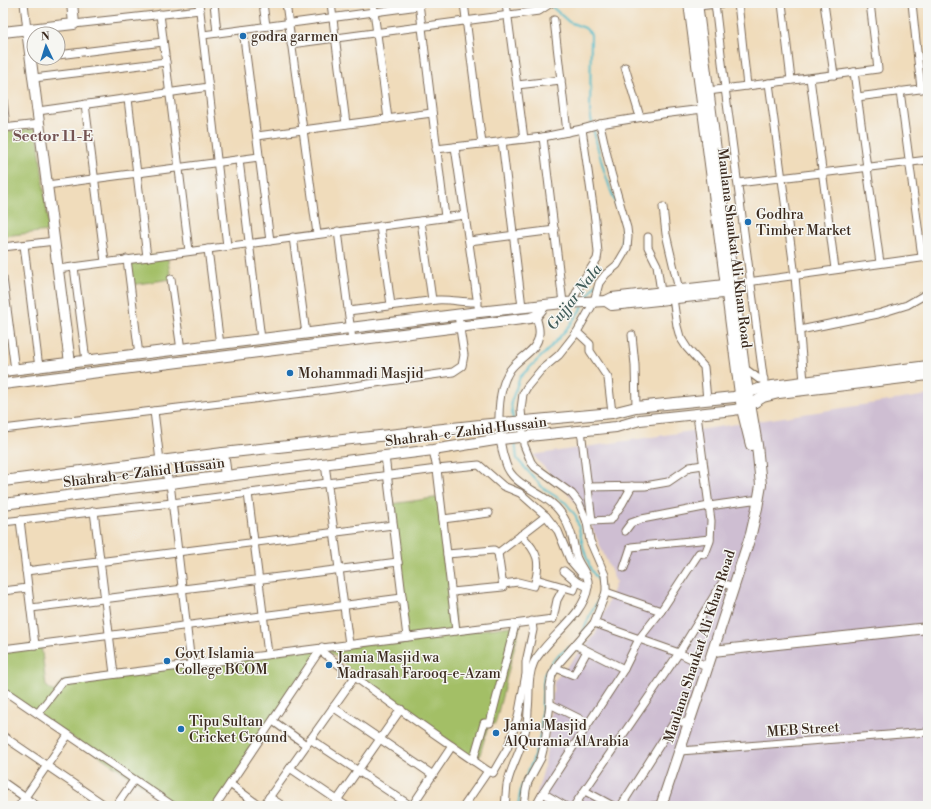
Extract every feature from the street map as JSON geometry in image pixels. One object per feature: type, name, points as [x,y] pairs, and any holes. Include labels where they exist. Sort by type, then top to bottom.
[{"type":"main road","points":[[58,26],[74,24],[72,3]]},
{"type":"main road","name":"Maulana Shaukat Ali Khan Road","points":[[658,806],[680,751],[734,587],[751,534],[761,485],[757,445],[744,395],[730,288],[708,91],[694,4]]},
{"type":"main road","name":"Maulana Shaukat Ali Khan Road","points":[[694,4],[703,109],[730,288],[744,368],[744,395]]},
{"type":"main road","points":[[3,32],[26,30]]},
{"type":"main road","points":[[33,66],[70,363]]},
{"type":"main road","points":[[606,301],[612,305],[676,294],[730,288]]},
{"type":"main road","points":[[3,371],[39,368],[458,315],[478,307],[544,306],[606,301],[612,298],[662,292],[676,294]]},
{"type":"main road","points":[[3,384],[530,318],[536,316],[544,306]]},
{"type":"main road","name":"Shahrah-e-Zahid Hussain","points":[[3,481],[223,453],[519,421],[612,413],[636,406],[707,400],[744,395],[765,387],[928,366]]},
{"type":"main road","name":"Shahrah-e-Zahid Hussain","points":[[765,387],[779,393],[928,375]]},
{"type":"main road","name":"Shahrah-e-Zahid Hussain","points":[[3,504],[433,450],[504,439],[616,427],[640,420],[697,415],[746,407],[755,401],[765,387]]},
{"type":"main road","points":[[223,453],[226,476]]},
{"type":"main road","points":[[713,651],[928,628]]},
{"type":"street","points":[[24,3],[27,26]]},
{"type":"street","points":[[214,3],[217,33]]},
{"type":"street","points":[[263,3],[266,26]]},
{"type":"street","points":[[286,3],[317,234]]},
{"type":"street","points":[[331,3],[346,124]]},
{"type":"street","points":[[373,3],[388,118]]},
{"type":"street","points":[[464,3],[482,144]]},
{"type":"street","points":[[506,3],[524,139]]},
{"type":"street","points":[[694,4],[726,3]]},
{"type":"street","points":[[738,3],[747,86]]},
{"type":"street","points":[[782,3],[791,80]]},
{"type":"street","points":[[824,3],[834,75]]},
{"type":"street","points":[[708,91],[878,69],[870,3]]},
{"type":"street","points":[[857,97],[924,88],[912,3]]},
{"type":"street","points":[[715,4],[765,387]]},
{"type":"street","points":[[203,35],[419,5],[445,217]]},
{"type":"street","points":[[291,44],[508,15],[539,10],[549,5]]},
{"type":"street","points":[[74,24],[160,14],[199,6],[227,246]]},
{"type":"street","points":[[160,14],[189,251]]},
{"type":"street","points":[[554,20],[567,132]]},
{"type":"street","points":[[243,30],[270,240]]},
{"type":"street","points":[[66,54],[163,42]]},
{"type":"street","points":[[34,78],[166,62]]},
{"type":"street","points":[[625,67],[640,117]]},
{"type":"street","points":[[854,72],[880,263]]},
{"type":"street","points":[[810,78],[836,270]]},
{"type":"street","points":[[517,85],[561,80]]},
{"type":"street","points":[[770,83],[795,276],[804,382]]},
{"type":"street","points":[[38,111],[209,87]]},
{"type":"street","points":[[730,288],[751,281],[925,257],[909,162],[900,91]]},
{"type":"street","points":[[128,98],[147,257]]},
{"type":"street","points":[[3,99],[5,128],[39,124]]},
{"type":"street","points":[[85,104],[105,262]]},
{"type":"street","points":[[436,149],[524,139],[567,132],[597,124],[703,109]]},
{"type":"street","points":[[257,136],[432,113]]},
{"type":"street","points":[[579,302],[606,274],[617,265],[627,248],[628,237],[625,216],[597,124]]},
{"type":"street","points":[[585,128],[595,220],[598,253],[597,259],[579,302],[577,332],[559,355],[541,370],[527,387],[521,401],[519,421],[521,437],[531,462],[535,467],[572,494],[579,503],[589,522]]},
{"type":"street","points":[[543,136],[555,230],[579,302]]},
{"type":"street","points":[[502,141],[522,307]]},
{"type":"street","points":[[348,311],[447,299],[478,307],[455,147]]},
{"type":"street","points":[[47,184],[259,157]]},
{"type":"street","points":[[239,160],[261,339]]},
{"type":"street","points":[[738,184],[928,160]]},
{"type":"street","points":[[663,207],[676,294],[677,326],[680,337],[687,348],[704,367],[707,400]]},
{"type":"street","points":[[58,268],[465,215]]},
{"type":"street","points":[[421,220],[432,300]]},
{"type":"street","points":[[380,226],[391,305]]},
{"type":"street","points":[[469,241],[555,230]]},
{"type":"street","points":[[338,231],[352,340]]},
{"type":"street","points":[[293,237],[306,334]]},
{"type":"street","points":[[648,237],[648,247],[657,265],[662,292]]},
{"type":"street","points":[[3,247],[55,241]]},
{"type":"street","points":[[24,245],[39,368]]},
{"type":"street","points":[[208,249],[220,345]]},
{"type":"street","points":[[127,259],[139,355]]},
{"type":"street","points":[[74,266],[86,361]]},
{"type":"street","points":[[3,278],[14,370]]},
{"type":"street","points":[[171,279],[181,350]]},
{"type":"street","points":[[800,330],[878,314],[907,305],[928,293]]},
{"type":"street","points":[[3,429],[312,392],[453,372],[462,366],[464,360],[458,315]]},
{"type":"street","points":[[505,806],[507,785],[523,740],[528,710],[529,679],[534,662],[551,640],[568,623],[582,602],[588,587],[588,578],[576,557],[573,540],[566,522],[556,506],[515,478],[509,472],[506,464],[501,423],[501,399],[504,382],[510,369],[520,359],[534,349],[538,342],[540,333],[536,316]]},
{"type":"street","points":[[577,332],[590,344],[590,351],[608,378],[612,413]]},
{"type":"street","points":[[632,335],[635,366],[636,406]]},
{"type":"street","points":[[744,368],[760,379],[765,387]]},
{"type":"street","points":[[154,411],[160,461],[170,483],[191,664]]},
{"type":"street","points":[[537,804],[543,792],[624,669],[639,639],[661,611],[699,553],[705,554],[710,539],[711,521],[697,415]]},
{"type":"street","points":[[524,806],[528,782],[541,758],[545,742],[552,675],[556,668],[594,623],[606,592],[605,575],[590,540],[588,487],[581,430]]},
{"type":"street","points":[[433,450],[437,469],[456,631]]},
{"type":"street","points":[[385,456],[407,637]]},
{"type":"street","points":[[325,464],[349,644]]},
{"type":"street","points":[[3,522],[480,465],[503,486],[520,493],[546,516],[558,531],[570,560],[582,574]]},
{"type":"street","points":[[588,487],[646,486],[668,482],[690,467],[703,465]]},
{"type":"street","points":[[589,522],[611,520],[632,486]]},
{"type":"street","points":[[248,493],[268,654]]},
{"type":"street","points":[[625,531],[631,523],[642,519],[759,498]]},
{"type":"street","points":[[94,511],[114,674]]},
{"type":"street","points":[[443,518],[489,513]]},
{"type":"street","points":[[498,553],[546,516]]},
{"type":"street","points":[[20,520],[35,645]]},
{"type":"street","points":[[26,571],[393,525]]},
{"type":"street","points":[[502,584],[518,582],[534,586],[538,571],[538,561],[532,547],[521,535]]},
{"type":"street","points":[[624,568],[631,548],[710,539]]},
{"type":"street","points":[[447,554],[494,550],[498,553]]},
{"type":"street","points":[[452,592],[503,587],[498,553]]},
{"type":"street","points":[[30,608],[398,562]]},
{"type":"street","points":[[564,571],[577,582],[588,587]]},
{"type":"street","points":[[536,579],[574,590],[577,582]]},
{"type":"street","points":[[574,806],[678,653],[722,582],[734,587]]},
{"type":"street","points":[[38,713],[63,681],[553,619],[557,600],[564,587]]},
{"type":"street","points":[[3,591],[28,588]]},
{"type":"street","points":[[606,592],[661,611]]},
{"type":"street","points":[[3,649],[402,598]]},
{"type":"street","points":[[322,649],[354,678],[401,709],[488,772],[493,773],[507,749],[518,716],[526,674],[526,662],[533,630],[532,621]]},
{"type":"street","points":[[594,623],[678,653],[708,667]]},
{"type":"street","points":[[473,761],[484,723],[490,723],[515,625]]},
{"type":"street","points":[[576,646],[624,669]]},
{"type":"street","points":[[214,806],[322,649]]},
{"type":"street","points":[[556,668],[574,675],[587,651]]},
{"type":"street","points":[[230,784],[262,806],[354,678]]},
{"type":"street","points":[[3,690],[173,806]]},
{"type":"street","points":[[550,704],[588,723]]},
{"type":"street","points":[[333,707],[433,775]]},
{"type":"street","points":[[335,803],[401,709]]},
{"type":"street","points":[[273,721],[358,771],[412,806],[452,746]]},
{"type":"street","points":[[621,806],[675,721],[689,723]]},
{"type":"street","name":"MEB Street","points":[[680,751],[928,732]]},
{"type":"street","points":[[19,806],[68,735]]},
{"type":"street","points":[[3,736],[106,806]]},
{"type":"street","points":[[290,768],[335,803],[346,806]]},
{"type":"street","points":[[465,806],[488,772]]},
{"type":"street","points":[[116,806],[134,780]]},
{"type":"street","points":[[3,782],[37,806]]},
{"type":"street","points":[[584,791],[613,806]]},
{"type":"street","points":[[543,792],[565,806]]},
{"type":"street","points":[[269,797],[283,806]]},
{"type":"shaded area","points":[[928,395],[928,806],[533,806],[545,765],[554,681],[595,635],[616,582],[586,514],[533,455]]},
{"type":"green space","points":[[37,128],[49,231],[3,236],[3,132]]},
{"type":"green space","points":[[167,254],[171,279],[131,285],[127,259]]},
{"type":"green space","points":[[441,497],[456,631],[407,637],[391,504]]},
{"type":"green space","points":[[520,625],[495,724],[489,723],[478,761],[363,681],[328,649]]},
{"type":"green space","points":[[41,644],[46,686],[54,692],[63,681],[322,647],[215,806],[173,806],[3,690],[3,649]]},
{"type":"waterway","name":"Gujjar Nala","points":[[551,6],[569,22],[585,28],[591,34],[590,113],[592,123]]},
{"type":"waterway","name":"Gujjar Nala","points":[[593,128],[610,189],[618,209]]},
{"type":"waterway","name":"Gujjar Nala","points":[[622,221],[622,251]]},
{"type":"waterway","name":"Gujjar Nala","points":[[586,299],[596,284]]},
{"type":"waterway","name":"Gujjar Nala","points":[[513,420],[511,402],[520,377],[549,349],[571,324],[583,306]]},
{"type":"waterway","name":"Gujjar Nala","points":[[515,440],[517,459],[544,489],[566,503],[576,516],[584,550],[591,570],[601,584],[601,596],[591,612],[583,632]]},
{"type":"waterway","name":"Gujjar Nala","points":[[518,806],[521,788],[533,760],[541,732],[544,675],[553,660],[569,647]]},
{"type":"place","name":"godra garmen","points":[[243,36]]},
{"type":"place","name":"Godhra Timber Market","points":[[748,222]]},
{"type":"place","name":"Mohammadi Masjid","points":[[290,373]]},
{"type":"place","name":"Govt Islamia College BCOM","points":[[167,661]]},
{"type":"place","name":"Jamia Masjid wa Madrasah Farooq-e-Azam","points":[[329,665]]},
{"type":"place","name":"Tipu Sultan Cricket Ground","points":[[181,729]]},
{"type":"place","name":"Jamia Masjid AlQurania AlArabia","points":[[496,733]]},
{"type":"district","name":"Sector 11-E","points":[[53,136]]}]
